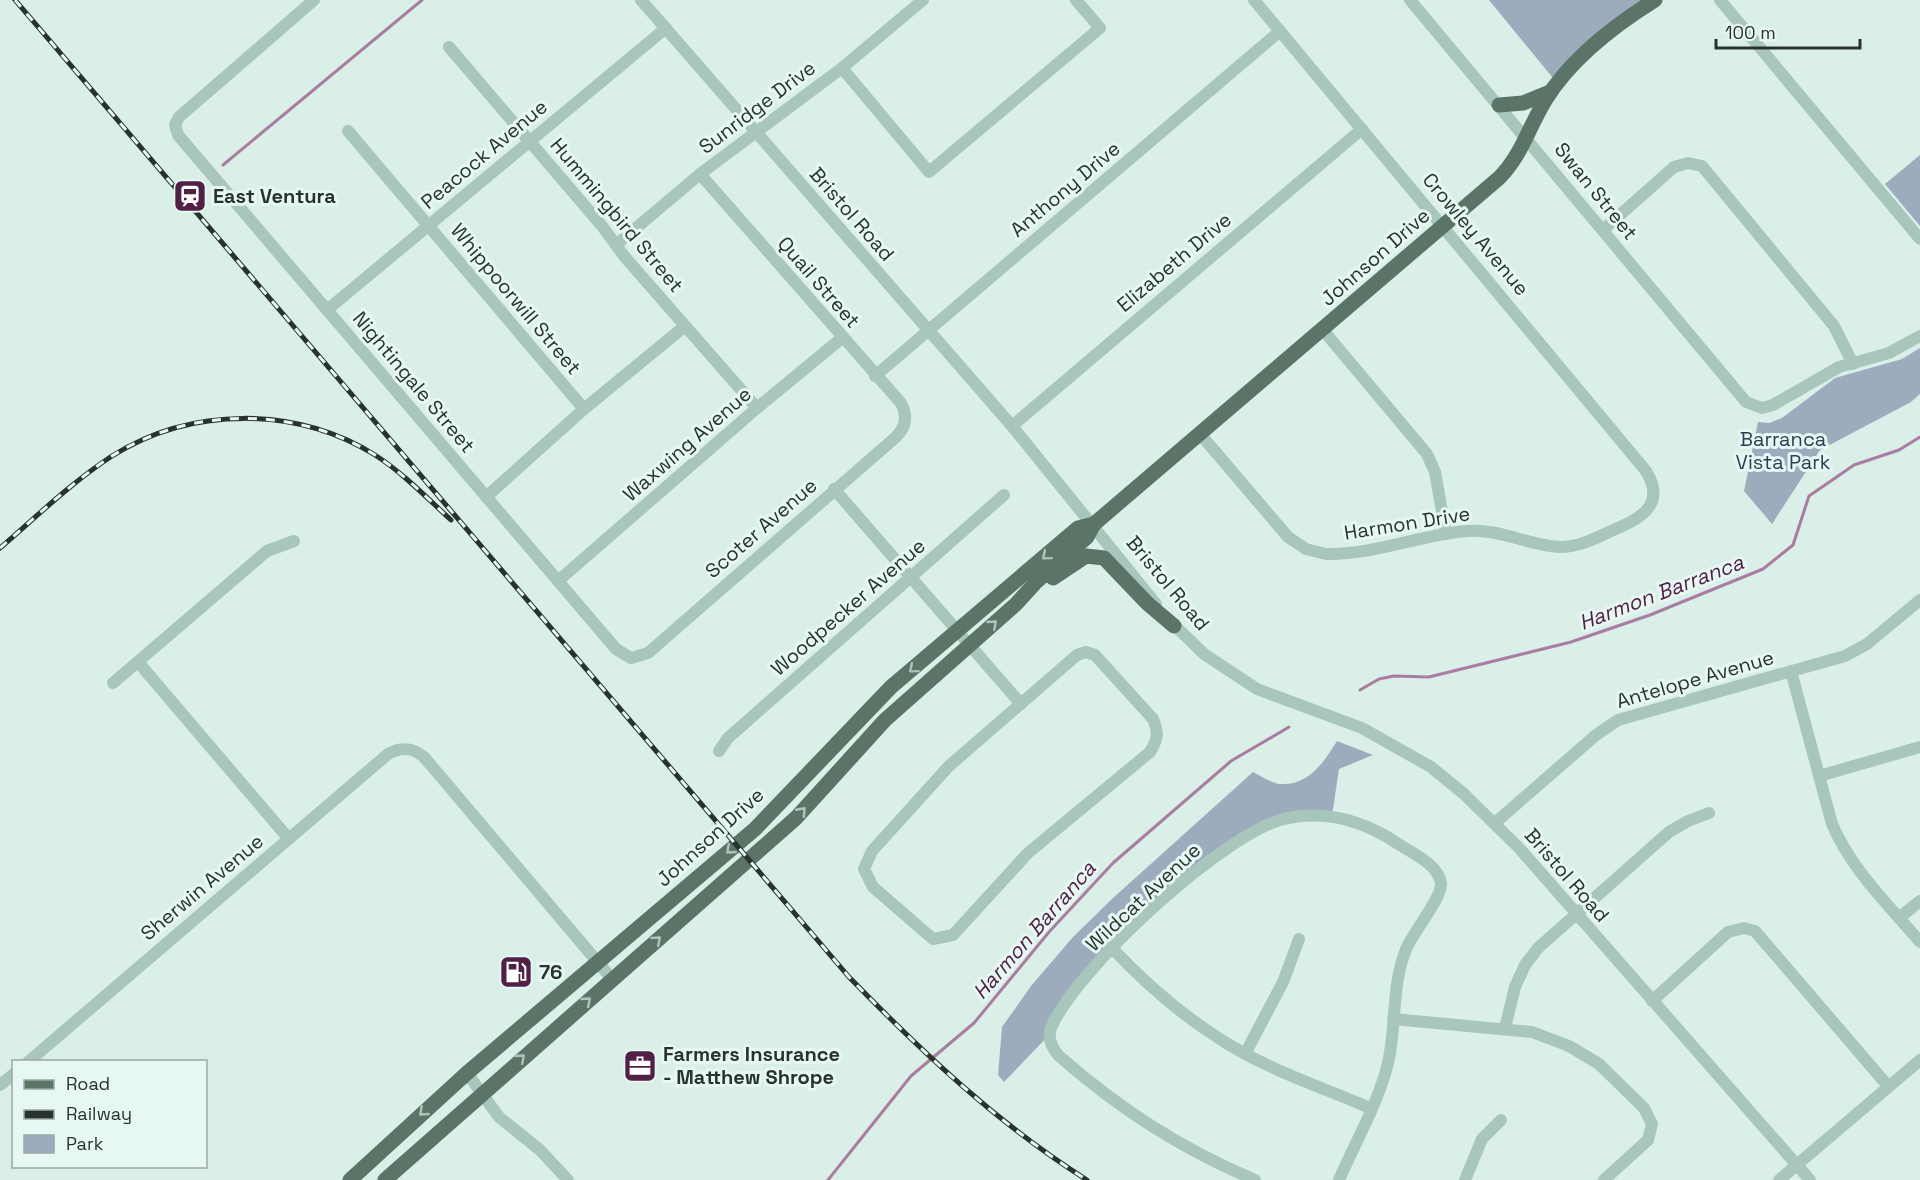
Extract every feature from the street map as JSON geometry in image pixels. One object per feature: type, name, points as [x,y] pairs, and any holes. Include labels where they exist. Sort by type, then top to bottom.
[{"type":"main road","name":"Johnson Drive","points":[[385,1180],[481,1093],[796,818],[872,734],[1087,537],[1094,524],[1201,435],[1505,172],[1527,138],[1550,92],[1579,60],[1620,24],[1655,0]]},
{"type":"main road","points":[[1499,105],[1523,103],[1550,92]]},
{"type":"main road","name":"Johnson Drive","points":[[353,1178],[466,1073],[755,829],[877,700],[1078,528],[1094,524]]},
{"type":"main road","points":[[1016,604],[1079,560],[1093,555],[1111,563],[1147,603],[1174,626]]},
{"type":"street","points":[[299,5],[314,0]]},
{"type":"street","name":"Bristol Road","points":[[641,0],[1012,426],[1094,524],[1174,626],[1204,654],[1257,689],[1362,728],[1395,745],[1431,767],[1496,822],[1810,1180]]},
{"type":"street","name":"Sunridge Drive","points":[[616,245],[700,174],[842,68],[923,0]]},
{"type":"street","points":[[842,68],[929,172],[1100,28],[1076,0]]},
{"type":"street","name":"Crowley Avenue","points":[[1254,0],[1444,225],[1646,471],[1652,480],[1653,499]]},
{"type":"street","name":"Swan Street","points":[[1410,0],[1740,395],[1754,406],[1762,408],[1773,405],[1839,368],[1853,364]]},
{"type":"street","points":[[1720,0],[1920,239]]},
{"type":"street","name":"Nightingale Street","points":[[299,5],[179,117],[175,125],[178,135],[616,649],[631,658]]},
{"type":"street","name":"Peacock Avenue","points":[[327,310],[666,28]]},
{"type":"street","name":"Anthony Drive","points":[[875,376],[1280,31]]},
{"type":"street","name":"Hummingbird Street","points":[[449,47],[757,408]]},
{"type":"street","name":"Elizabeth Drive","points":[[1012,426],[1362,129]]},
{"type":"street","name":"Whippoorwill Street","points":[[348,131],[584,409]]},
{"type":"street","points":[[1603,230],[1674,167],[1688,163],[1702,166],[1834,326],[1853,364],[1889,353],[1920,336]]},
{"type":"street","name":"Quail Street","points":[[700,174],[901,403],[906,416]]},
{"type":"street","points":[[486,497],[584,409],[685,326]]},
{"type":"street","points":[[1323,330],[1427,454],[1435,472],[1446,534]]},
{"type":"street","name":"Waxwing Avenue","points":[[558,581],[757,408],[842,338]]},
{"type":"street","name":"Scoter Avenue","points":[[631,658],[648,653],[901,432],[906,416]]},
{"type":"street","name":"Harmon Drive","points":[[1201,435],[1288,537],[1306,549],[1336,554],[1446,534],[1479,531],[1552,546],[1576,546],[1634,521],[1649,508],[1653,499]]},
{"type":"street","points":[[834,489],[1021,704]]},
{"type":"street","name":"Woodpecker Avenue","points":[[719,751],[728,738],[1004,495]]},
{"type":"street","points":[[113,682],[267,551],[294,541]]},
{"type":"street","name":"Antelope Avenue","points":[[1496,822],[1596,735],[1618,720],[1858,650],[1920,600]]},
{"type":"street","points":[[1086,652],[1095,655],[1153,718],[1158,731],[1158,739],[1150,752],[1028,853],[953,935],[943,939],[933,939],[873,888],[864,869],[872,851],[949,766],[1021,704],[1077,655],[1086,652]]},
{"type":"street","points":[[138,662],[289,839]]},
{"type":"street","points":[[1791,671],[1819,776],[1840,842],[1920,942]]},
{"type":"street","points":[[1819,776],[1920,747]]},
{"type":"street","name":"Sherwin Avenue","points":[[30,1060],[388,754],[405,748],[424,757],[598,963]]},
{"type":"street","points":[[1505,1028],[1512,994],[1525,965],[1546,939],[1669,832],[1709,813]]},
{"type":"street","name":"Wildcat Avenue","points":[[1255,1180],[1169,1139],[1137,1118],[1059,1056],[1053,1048],[1050,1034],[1062,1010],[1112,948],[1206,862],[1252,831],[1288,818],[1313,815],[1362,823],[1378,831],[1433,868],[1441,886],[1438,898],[1418,926],[1405,954],[1396,984],[1393,1019]]},
{"type":"street","points":[[1899,918],[1920,901]]},
{"type":"street","points":[[1652,1001],[1724,936],[1738,928],[1750,929],[1759,935],[1888,1086]]},
{"type":"street","points":[[1245,1054],[1283,982],[1299,939]]},
{"type":"street","points":[[1112,948],[1180,1011],[1245,1054],[1370,1108]]},
{"type":"street","points":[[598,963],[612,979]]},
{"type":"street","points":[[1339,1180],[1388,1062],[1393,1019],[1505,1028],[1551,1038],[1599,1064],[1647,1111],[1652,1130],[1644,1145],[1604,1180]]},
{"type":"street","points":[[1779,1180],[1920,1060]]},
{"type":"street","points":[[466,1073],[507,1125],[540,1150],[568,1180]]},
{"type":"street","points":[[0,1085],[12,1076]]},
{"type":"street","points":[[1465,1180],[1482,1139],[1501,1120]]},
{"type":"green space","points":[[1489,0],[1655,0],[1557,83]]},
{"type":"green space","points":[[1920,155],[1920,226],[1885,184]]},
{"type":"green space","name":"Barranca Vista Park","points":[[1920,348],[1920,394],[1911,402],[1820,450],[1772,524],[1744,491],[1758,422],[1769,423],[1782,418],[1835,378],[1902,359]]},
{"type":"green space","points":[[1337,741],[1373,755],[1339,769],[1332,816],[1313,815],[1252,831],[1112,948],[1050,1034],[1004,1082],[998,1075],[1002,1027],[1031,986],[1073,937],[1253,772],[1279,784],[1299,781],[1321,764]]},
{"type":"waterway","points":[[223,165],[422,0]]},
{"type":"waterway","name":"Harmon Barranca","points":[[1360,690],[1379,679],[1394,676],[1429,677],[1571,642],[1650,615],[1763,569],[1793,545],[1809,496],[1854,465],[1899,450],[1920,437]]},
{"type":"waterway","name":"Harmon Barranca","points":[[828,1180],[911,1076],[974,1023],[1049,932],[1113,863],[1231,761],[1289,727]]},
{"type":"railway","points":[[15,0],[849,977],[962,1086],[1023,1135],[1087,1180]]},
{"type":"railway","points":[[0,548],[54,500],[112,456],[143,440],[175,428],[209,421],[244,418],[312,427],[344,439],[385,462],[451,520]]},
{"type":"place","name":"East Ventura","points":[[190,196]]},
{"type":"place","name":"76","points":[[516,972]]},
{"type":"place","name":"Farmers Insurance - Matthew Shrope","points":[[640,1066]]}]
